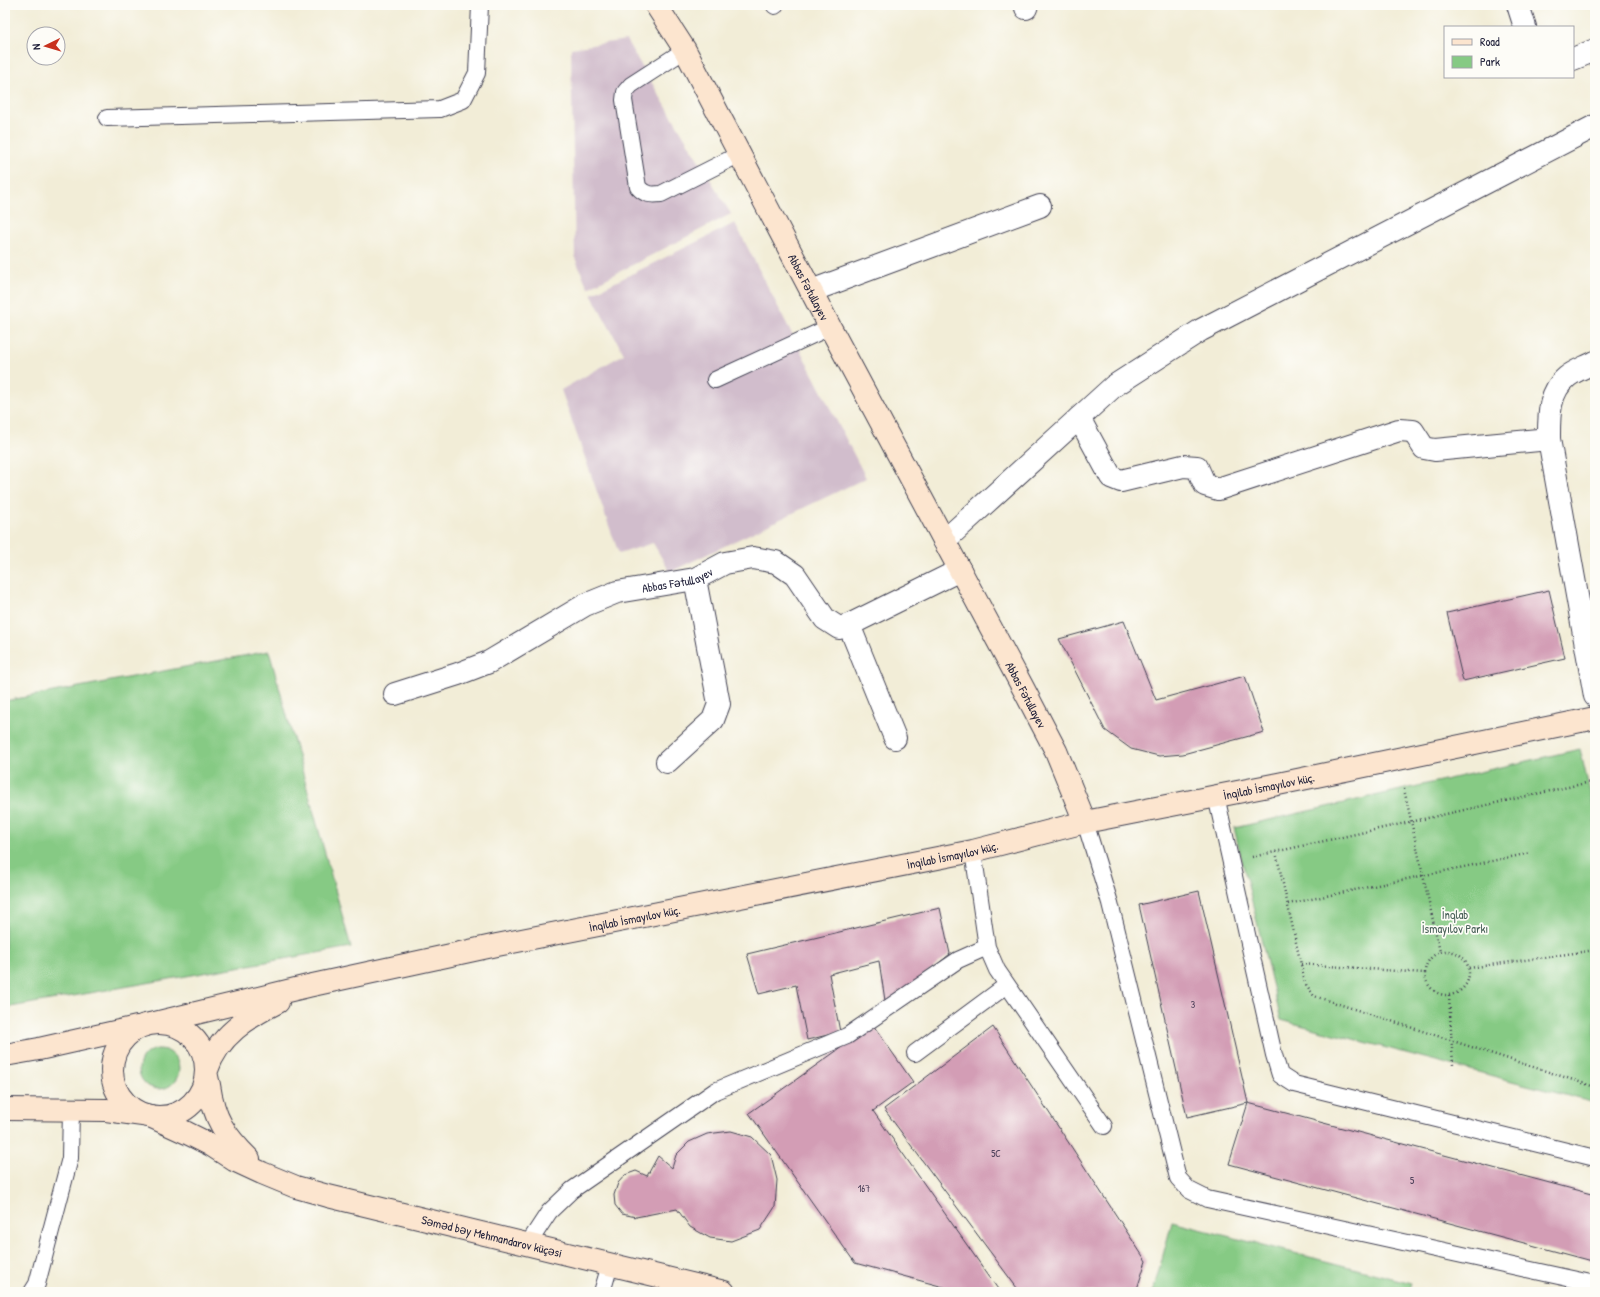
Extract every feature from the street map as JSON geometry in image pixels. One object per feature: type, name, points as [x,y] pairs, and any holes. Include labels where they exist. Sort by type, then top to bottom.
[{"type":"main road","name":"Abbas Fətullayev","points":[[656,5],[685,50],[830,327],[1056,751],[1085,822]]},
{"type":"main road","name":"İnqilab İsmayılov küç.","points":[[308,986],[496,945],[973,851],[1085,822],[1595,718]]},
{"type":"main road","points":[[5,1055],[39,1049],[308,986]]},
{"type":"main road","points":[[5,1109],[106,1110],[166,1117],[182,1112],[194,1102],[203,1088],[206,1072],[217,1049],[232,1031],[254,1014],[308,986]]},
{"type":"main road","points":[[150,1116],[136,1111],[124,1102],[116,1089],[112,1075],[112,1060],[118,1046],[128,1034],[147,1024],[171,1024],[185,1030],[197,1041],[204,1056],[211,1102],[218,1120],[229,1139],[262,1173]]},
{"type":"main road","name":"Səməd bəy Mehmandarov küçəsi","points":[[150,1116],[193,1136],[234,1160],[262,1173],[328,1196],[724,1292]]},
{"type":"street","points":[[1518,5],[1525,26]]},
{"type":"street","points":[[1574,59],[1595,50]]},
{"type":"street","points":[[944,541],[1114,386],[1201,330],[1595,126]]},
{"type":"street","points":[[811,291],[1040,206]]},
{"type":"street","points":[[1595,362],[1567,377],[1555,392],[1549,409],[1549,438],[1595,696]]},
{"type":"street","points":[[1079,418],[1111,477],[1121,481],[1183,466],[1197,467],[1205,485],[1218,489],[1399,430],[1412,432],[1424,448],[1435,450],[1549,438]]},
{"type":"street","name":"Abbas Fətullayev","points":[[395,694],[458,674],[489,662],[585,605],[617,592],[694,579],[726,563],[753,558],[776,562],[795,575],[826,619],[839,628],[849,625]]},
{"type":"street","points":[[895,738],[849,625],[960,570]]},
{"type":"street","points":[[667,762],[713,720],[719,704],[694,579]]},
{"type":"lane","points":[[108,118],[440,109],[463,100],[477,73],[480,5]]},
{"type":"lane","points":[[685,50],[631,85],[625,92],[624,100],[638,187],[642,192],[651,195],[661,194],[740,154]]},
{"type":"lane","points":[[715,380],[830,327]]},
{"type":"lane","points":[[1216,796],[1274,1055],[1280,1075],[1294,1084],[1595,1158]]},
{"type":"lane","points":[[1085,822],[1110,903],[1178,1178],[1189,1190],[1207,1198],[1595,1284]]},
{"type":"lane","points":[[973,851],[987,947],[997,970],[1104,1126]]},
{"type":"lane","points":[[528,1244],[549,1212],[572,1190],[714,1091],[847,1036],[958,960],[987,947]]},
{"type":"lane","points":[[915,1053],[1007,985]]},
{"type":"lane","points":[[32,1292],[36,1284],[70,1158],[71,1109]]},
{"type":"lane","points":[[602,1292],[610,1265]]},
{"type":"path","points":[[1248,858],[1595,781]]},
{"type":"path","points":[[1404,789],[1440,952]]},
{"type":"path","points":[[1276,852],[1305,983],[1314,996],[1595,1087]]},
{"type":"path","points":[[1288,904],[1530,853]]},
{"type":"path","points":[[1449,950],[1458,953],[1465,960],[1469,968],[1469,978],[1465,986],[1458,993],[1449,996],[1440,995],[1432,990],[1426,983],[1424,973],[1426,964],[1432,956],[1440,952],[1449,950]]},
{"type":"path","points":[[1469,968],[1595,950]]},
{"type":"path","points":[[1301,964],[1424,973]]},
{"type":"path","points":[[1449,996],[1452,1065]]},
{"type":"shaded area","points":[[626,40],[731,214],[588,288],[575,258],[571,48]]},
{"type":"shaded area","points":[[735,223],[866,478],[670,572],[653,543],[619,554],[561,390],[624,354],[591,294]]},
{"type":"green space","points":[[269,651],[351,947],[5,1008],[5,701]]},
{"type":"green space","name":"İnqlab İsmayılov Parkı","points":[[1580,749],[1595,814],[1595,1103],[1281,1020],[1234,828]]},
{"type":"green space","points":[[159,1049],[170,1052],[176,1058],[179,1069],[176,1080],[170,1086],[159,1089],[148,1086],[142,1080],[139,1069],[142,1058],[148,1052]]},
{"type":"green space","points":[[1172,1222],[1412,1283],[1409,1292],[1153,1292]]},
{"type":"building","points":[[1549,590],[1565,658],[1463,681],[1447,613]]},
{"type":"building","points":[[1124,621],[1156,700],[1245,676],[1264,732],[1183,754],[1159,756],[1131,749],[1105,730],[1059,639]]},
{"type":"building","points":[[1199,891],[1248,1103],[1187,1117],[1139,905]]},
{"type":"building","points":[[940,908],[950,954],[886,1007],[879,961],[829,974],[840,1032],[807,1040],[796,985],[759,994],[747,954]]},
{"type":"building","points":[[873,1025],[913,1082],[873,1111],[1000,1292],[962,1292],[855,1263],[749,1113]]},
{"type":"building","points":[[993,1027],[1146,1261],[1136,1292],[1020,1292],[884,1109]]},
{"type":"building","points":[[1248,1103],[1595,1195],[1595,1262],[1229,1164]]},
{"type":"building","points":[[731,1131],[752,1137],[771,1155],[777,1180],[775,1207],[760,1230],[731,1241],[710,1238],[690,1227],[677,1209],[636,1217],[622,1214],[615,1205],[614,1195],[618,1183],[625,1175],[636,1171],[647,1176],[658,1156],[672,1168],[676,1155],[689,1142],[707,1134]]}]
